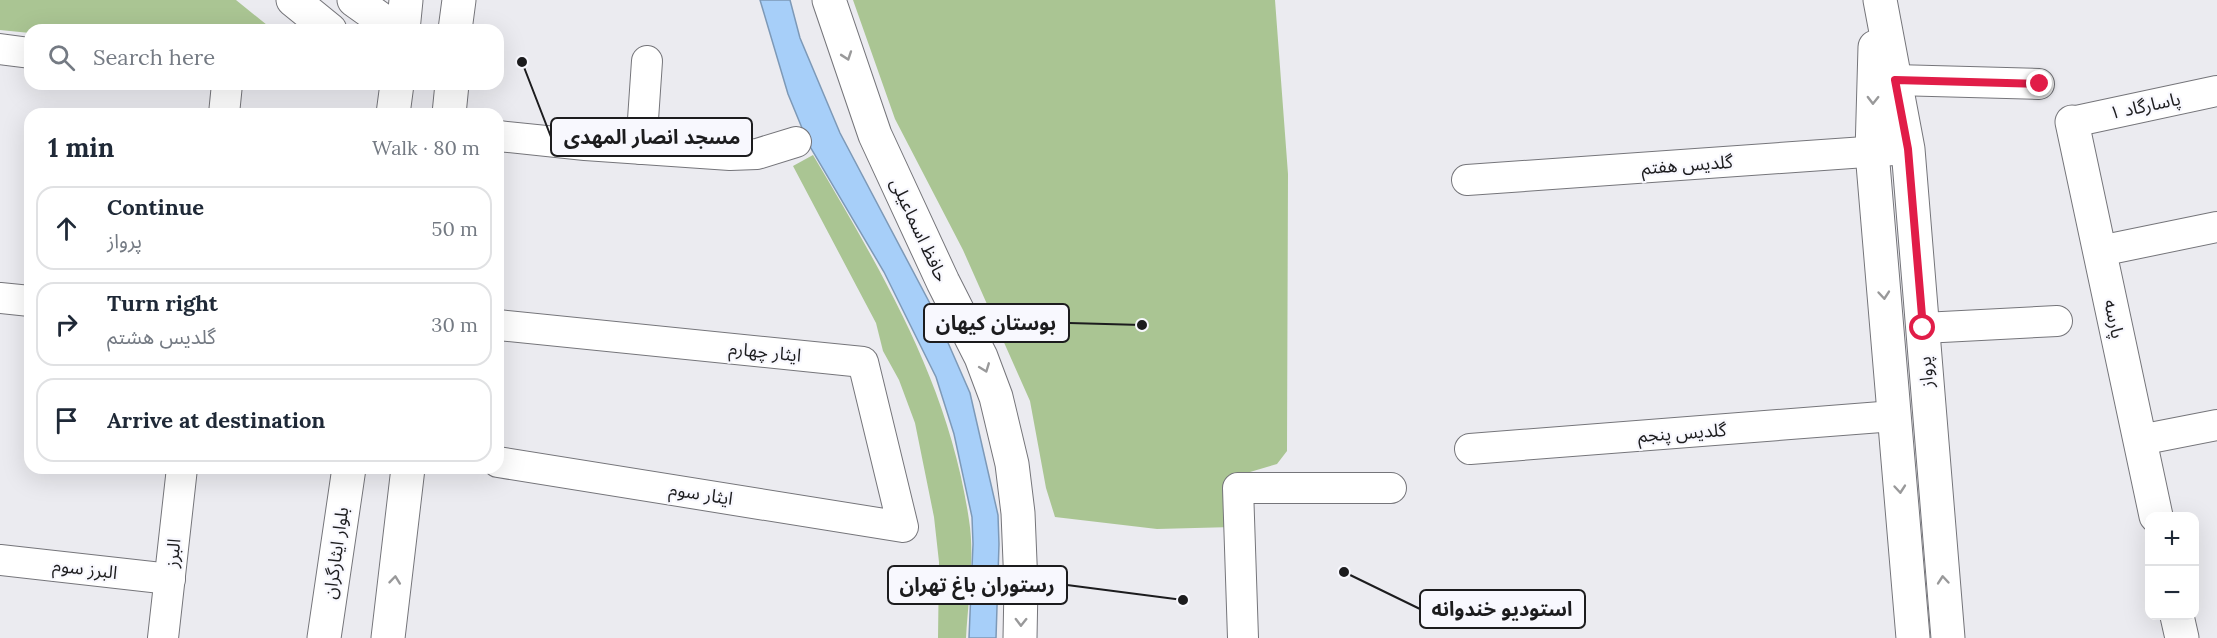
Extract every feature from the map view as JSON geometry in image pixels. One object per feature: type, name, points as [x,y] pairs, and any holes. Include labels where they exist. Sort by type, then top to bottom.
[{"type":"street","points":[[293,0],[323,24]]},
{"type":"street","points":[[354,0],[388,24]]},
{"type":"street","points":[[404,24],[406,0]]},
{"type":"street","points":[[456,24],[459,0]]},
{"type":"street","name":"حافظ اسماعیلی","points":[[829,0],[875,135],[943,282],[981,357],[996,397],[1012,464],[1018,513],[1021,586],[1020,638]]},
{"type":"street","name":"پرواز","points":[[1878,0],[1908,149],[1948,638]]},
{"type":"street","name":"پرواز","points":[[1878,0],[1872,152],[1913,638]]},
{"type":"street","points":[[0,49],[24,52]]},
{"type":"street","points":[[641,149],[647,61]]},
{"type":"street","points":[[1895,80],[2040,84]]},
{"type":"street","points":[[225,108],[226,90]]},
{"type":"street","points":[[394,108],[396,90]]},
{"type":"street","points":[[449,108],[451,90]]},
{"type":"street","name":"پاسارگاد ۱","points":[[2072,122],[2217,90]]},
{"type":"street","name":"پارسه","points":[[2072,122],[2155,512]]},
{"type":"street","points":[[504,137],[641,149],[748,154],[757,154],[796,142]]},
{"type":"street","name":"گلدیس هفتم","points":[[1467,180],[1908,149]]},
{"type":"street","points":[[2100,251],[2217,227]]},
{"type":"street","points":[[0,298],[24,300]]},
{"type":"street","points":[[1923,328],[2057,321]]},
{"type":"street","name":"ایثار چهارم","points":[[504,327],[863,362],[903,527]]},
{"type":"street","name":"گلدیس پنجم","points":[[1470,449],[1894,416]]},
{"type":"street","points":[[2140,441],[2217,425]]},
{"type":"street","name":"ایثار سوم","points":[[504,463],[903,527]]},
{"type":"street","name":"البرز","points":[[163,638],[181,474]]},
{"type":"street","name":"بلوار ایثارگران","points":[[324,638],[348,474]]},
{"type":"street","points":[[388,638],[407,474]]},
{"type":"street","points":[[1243,638],[1238,488],[1390,488]]},
{"type":"street","name":"البرز سوم","points":[[0,560],[170,579]]},
{"type":"street","points":[[2178,620],[2182,638]]},
{"type":"green space","points":[[0,0],[236,0],[266,24],[24,24],[24,32],[0,30]]},
{"type":"green space","points":[[853,0],[1275,0],[1288,174],[1287,451],[1277,464],[1233,477],[1233,527],[1157,529],[1055,517],[1046,488],[1030,401],[963,250],[895,119]]},
{"type":"green space","points":[[813,155],[864,242],[909,330],[946,422],[959,470],[971,534],[966,638],[938,638],[939,562],[934,517],[915,423],[899,380],[883,351],[876,323],[793,166]]},
{"type":"water","points":[[760,0],[790,0],[800,38],[840,133],[935,313],[970,393],[998,515],[996,638],[969,638],[972,517],[954,434],[936,377],[884,272],[809,145],[788,94]]},
{"type":"place","name":"مسجد انصار المهدی","points":[[522,62]]},
{"type":"place","name":"بوستان کیهان","points":[[1142,325]]},
{"type":"place","name":"استودیو خندوانه","points":[[1344,572]]},
{"type":"place","name":"رستوران باغ تهران","points":[[1183,600]]},
{"type":"route","points":[[1923,328],[1908,149],[1895,80],[2040,84]]}]
